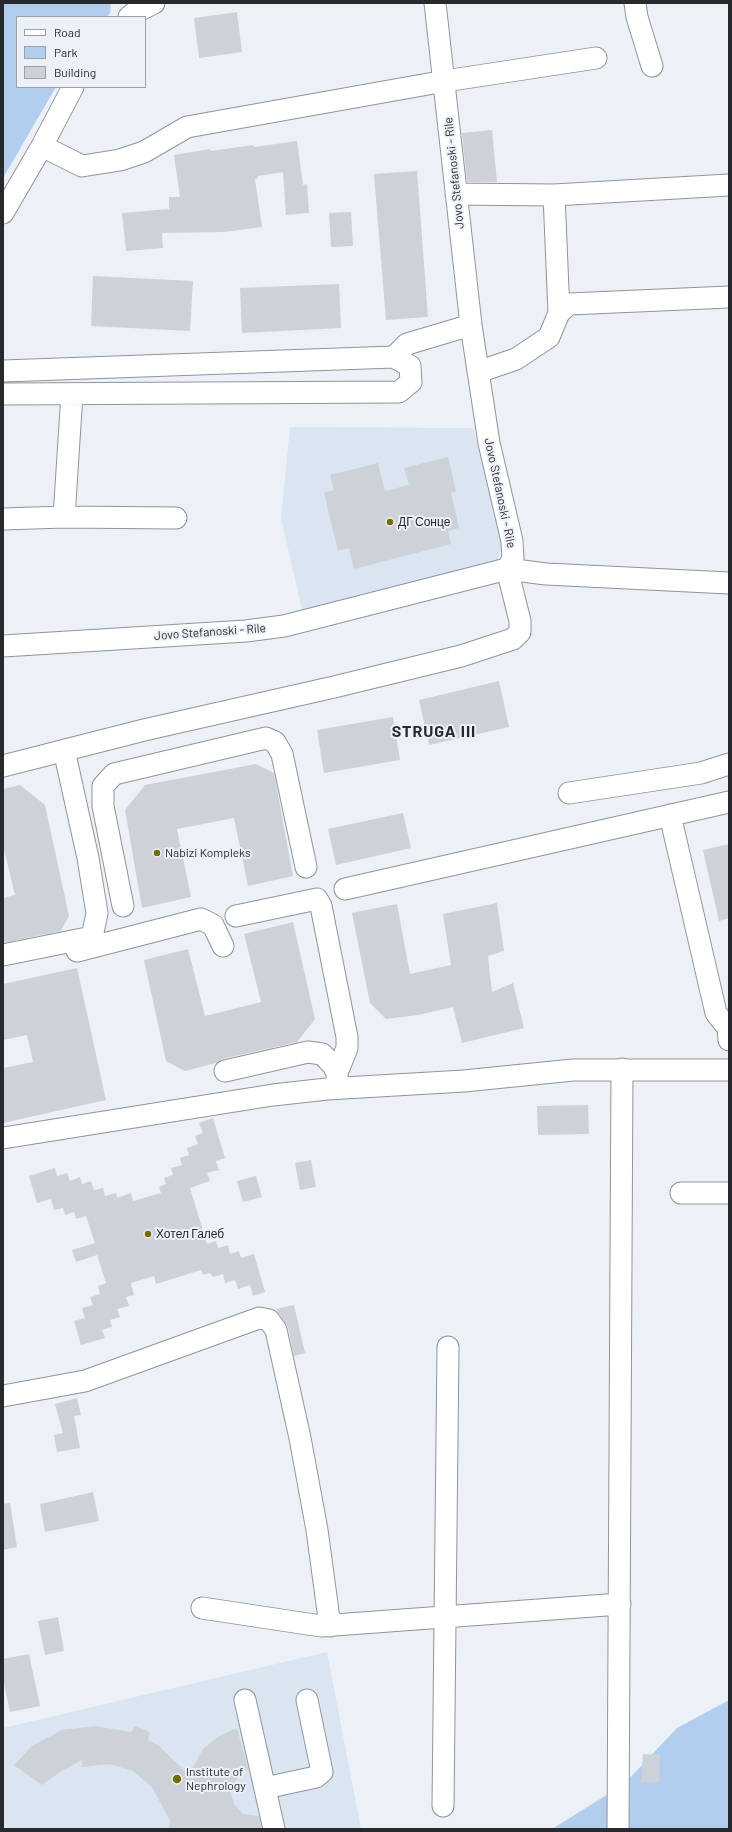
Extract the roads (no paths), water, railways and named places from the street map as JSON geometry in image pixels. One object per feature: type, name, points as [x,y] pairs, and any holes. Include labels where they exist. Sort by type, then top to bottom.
[{"type":"street","points":[[130,16],[154,3]]},
{"type":"street","name":"Jovo Stefanoski - Rile","points":[[3,646],[246,631],[284,626],[507,569],[513,559],[512,541],[489,443],[471,325],[445,81],[435,3]]},
{"type":"street","points":[[635,3],[637,17],[652,66]]},
{"type":"street","points":[[42,146],[82,166],[120,160],[144,152],[187,127],[445,81],[596,58]]},
{"type":"street","points":[[3,213],[42,146],[72,88]]},
{"type":"street","points":[[456,194],[554,196],[729,185]]},
{"type":"street","points":[[554,196],[559,313]]},
{"type":"street","points":[[478,372],[516,359],[548,337],[559,313],[569,304],[729,297]]},
{"type":"street","points":[[394,357],[407,344],[471,325]]},
{"type":"street","points":[[3,370],[394,357],[410,366],[411,382],[399,392],[3,394]]},
{"type":"street","points":[[64,517],[72,394]]},
{"type":"street","points":[[3,519],[64,517],[176,518]]},
{"type":"street","points":[[3,766],[182,721],[334,688],[454,658],[513,639],[520,632],[520,620],[507,569],[546,574],[729,584]]},
{"type":"street","points":[[182,721],[188,755]]},
{"type":"street","points":[[123,906],[103,806],[104,786],[114,774],[188,755],[266,738],[275,742],[282,754],[306,867]]},
{"type":"street","points":[[3,955],[92,937],[97,913],[88,858],[64,750]]},
{"type":"street","points":[[569,793],[701,773],[729,764]]},
{"type":"street","points":[[345,888],[729,802]]},
{"type":"street","points":[[670,815],[716,1013],[728,1028],[729,1040]]},
{"type":"street","points":[[236,916],[317,899],[321,906],[347,1037],[347,1048],[337,1081]]},
{"type":"street","points":[[3,970],[201,919],[213,925],[223,946]]},
{"type":"street","points":[[226,1071],[308,1052],[322,1054],[332,1065],[337,1081]]},
{"type":"street","points":[[618,1829],[622,1069]]},
{"type":"street","points":[[3,1138],[273,1095],[337,1081],[464,1080],[573,1070],[729,1070]]},
{"type":"street","points":[[681,1193],[729,1193]]},
{"type":"street","points":[[3,1396],[85,1381],[259,1318],[269,1320],[276,1330],[300,1438],[317,1530],[330,1626]]},
{"type":"street","points":[[443,1806],[448,1347]]},
{"type":"street","points":[[202,1608],[321,1626],[330,1626],[620,1604]]},
{"type":"street","points":[[245,1700],[274,1829]]},
{"type":"street","points":[[265,1788],[316,1777],[322,1772],[307,1700]]},
{"type":"place","name":"ДГ Сонце","points":[[390,522]]},
{"type":"place","name":"Nabizi Kompleks","points":[[157,853]]},
{"type":"place","name":"Хотел Галеб","points":[[148,1234]]},
{"type":"place","name":"Institute of Nephrology","points":[[177,1779]]},
{"type":"district","name":"STRUGA III","points":[[434,732]]}]
